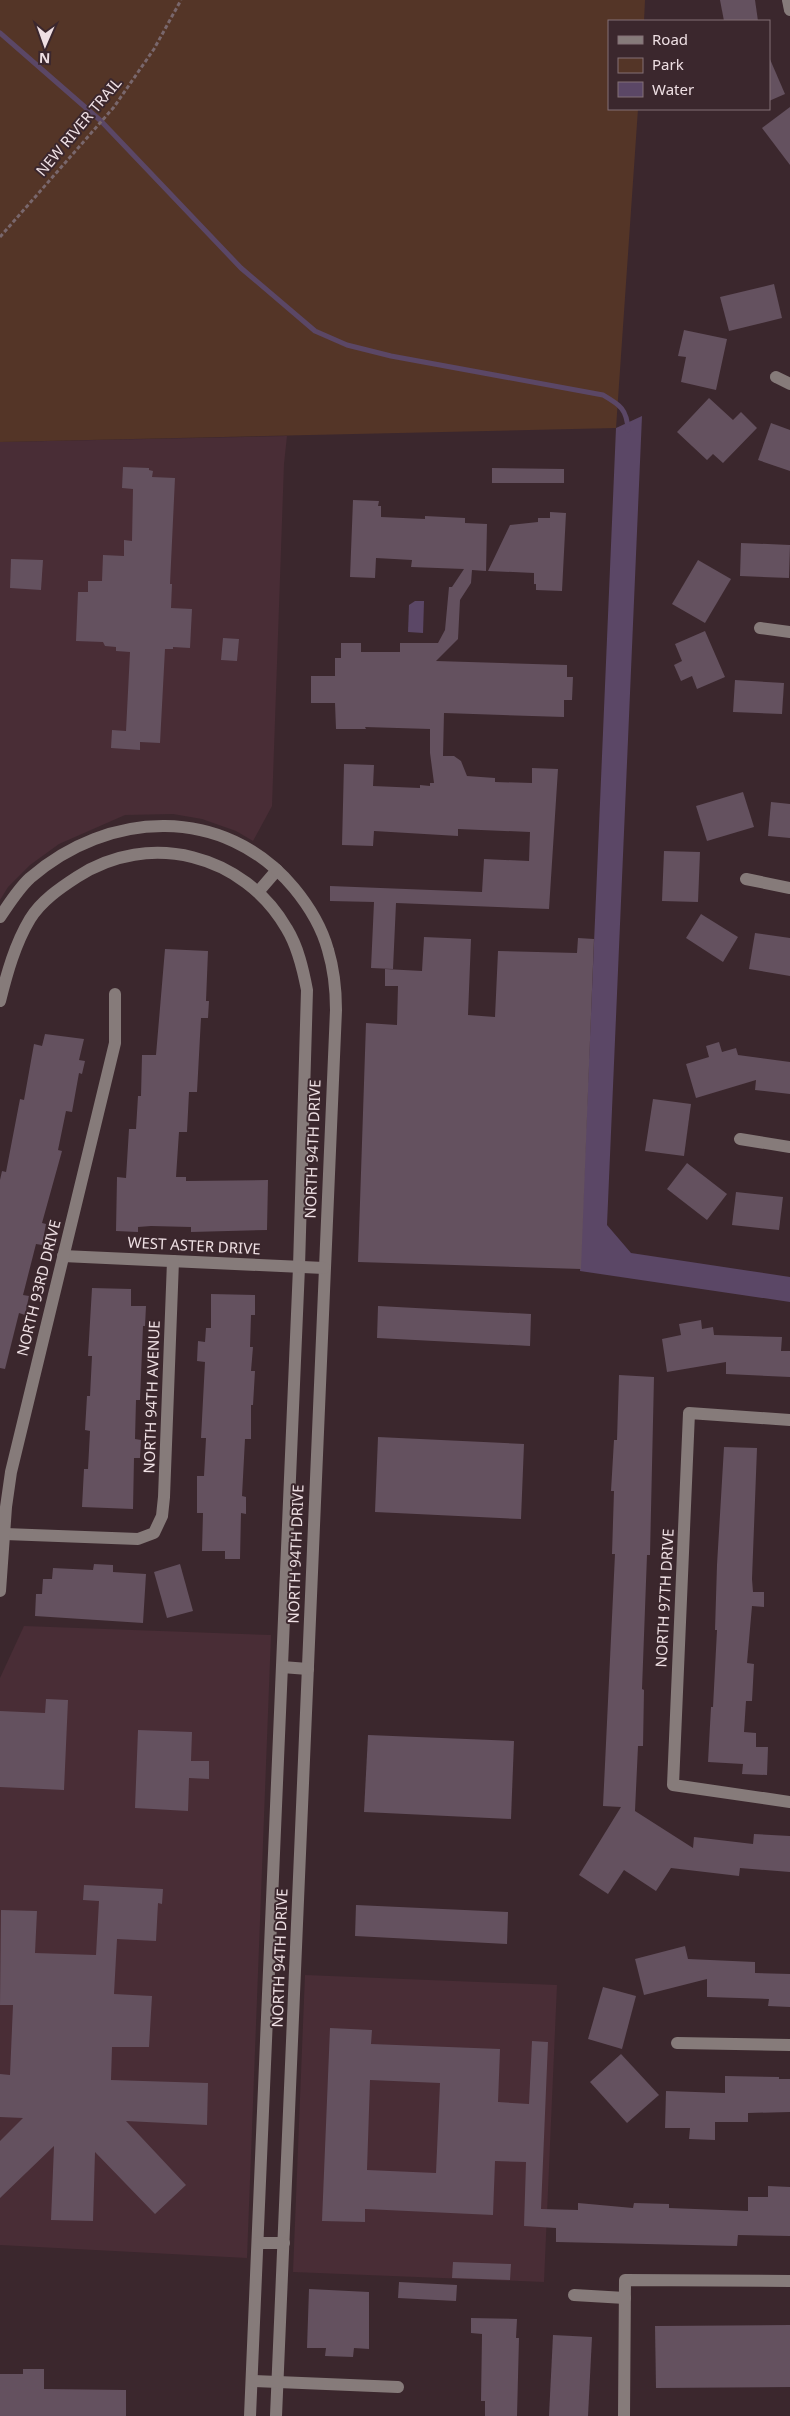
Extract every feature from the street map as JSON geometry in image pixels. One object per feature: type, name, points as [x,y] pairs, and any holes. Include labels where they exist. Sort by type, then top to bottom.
[{"type":"street","points":[[788,0],[790,10]]},
{"type":"street","points":[[776,378],[790,384]]},
{"type":"street","points":[[760,628],[790,632]]},
{"type":"street","name":"NORTH 94TH DRIVE","points":[[0,917],[28,879],[70,850],[97,837],[128,829],[170,826],[209,832],[241,846],[277,870],[299,894],[317,924],[328,948],[336,988],[276,2416]]},
{"type":"street","name":"NORTH 94TH DRIVE","points":[[0,1001],[18,944],[30,918],[47,899],[85,872],[104,862],[132,853],[152,851],[192,856],[229,872],[258,892],[287,929],[302,967],[307,990],[299,1267],[250,2416]]},
{"type":"street","points":[[258,892],[277,870]]},
{"type":"street","points":[[746,879],[790,888]]},
{"type":"street","name":"NORTH 93RD DRIVE","points":[[0,1591],[11,1472],[114,1043],[115,994]]},
{"type":"street","points":[[740,1139],[790,1147]]},
{"type":"street","name":"WEST ASTER DRIVE","points":[[63,1256],[324,1268]]},
{"type":"street","name":"NORTH 94TH AVENUE","points":[[5,1534],[138,1539],[154,1532],[162,1516],[164,1497],[173,1261]]},
{"type":"street","name":"NORTH 97TH DRIVE","points":[[790,1420],[689,1413],[673,1785],[790,1802]]},
{"type":"street","points":[[282,1667],[308,1669]]},
{"type":"street","points":[[678,2043],[790,2045]]},
{"type":"street","points":[[258,2242],[284,2244]]},
{"type":"street","points":[[624,2416],[625,2280],[790,2281]]},
{"type":"street","points":[[574,2295],[625,2298]]},
{"type":"street","points":[[252,2381],[398,2387]]},
{"type":"path","name":"NEW RIVER TRAIL","points":[[0,237],[114,107],[154,49],[181,0]]},
{"type":"shaded area","points":[[287,436],[284,464],[272,806],[253,841],[236,831],[202,819],[173,814],[125,815],[59,844],[30,865],[8,887],[0,900],[0,442]]},
{"type":"shaded area","points":[[24,1626],[271,1635],[247,2258],[0,2245],[0,1678]]},
{"type":"shaded area","points":[[305,1975],[557,1985],[544,2282],[293,2272]]},
{"type":"green space","points":[[0,0],[645,0],[644,20],[608,20],[608,110],[638,110],[616,428],[0,442]]},
{"type":"water","points":[[642,416],[607,1225],[631,1253],[790,1277],[790,1302],[580,1271],[616,428]]},
{"type":"water","points":[[415,601],[424,601],[423,633],[408,632],[409,605]]},
{"type":"building","points":[[720,0],[755,0],[758,20],[724,20]]},
{"type":"building","points":[[770,59],[785,94],[770,101]]},
{"type":"building","points":[[790,107],[790,165],[762,128]]},
{"type":"building","points":[[774,284],[782,318],[729,331],[720,297]]},
{"type":"building","points":[[684,330],[727,339],[716,390],[681,382],[686,357],[678,356]]},
{"type":"building","points":[[709,398],[733,420],[741,412],[757,428],[723,463],[713,454],[707,460],[677,432]]},
{"type":"building","points":[[771,423],[790,430],[790,471],[758,460]]},
{"type":"building","points":[[123,467],[149,468],[149,470],[153,471],[152,477],[175,478],[170,584],[172,584],[171,608],[192,609],[190,648],[173,647],[173,649],[165,649],[160,743],[140,742],[140,750],[111,748],[112,730],[126,731],[130,652],[116,651],[116,647],[105,646],[103,642],[76,641],[78,592],[88,592],[88,581],[102,581],[103,555],[124,556],[124,540],[132,541],[133,489],[122,488]]},
{"type":"building","points":[[492,468],[564,469],[564,483],[492,483]]},
{"type":"building","points":[[353,500],[379,501],[378,506],[381,506],[381,517],[425,519],[425,516],[465,518],[465,523],[487,524],[486,571],[472,570],[471,583],[460,600],[458,639],[436,661],[567,665],[567,677],[573,677],[572,700],[564,700],[564,717],[444,713],[443,756],[454,756],[461,761],[467,776],[495,778],[495,782],[532,783],[532,768],[558,769],[549,909],[396,903],[393,969],[371,968],[374,902],[330,901],[330,886],[482,892],[484,859],[529,861],[530,832],[458,829],[458,836],[374,831],[373,846],[342,845],[344,764],[374,765],[373,786],[420,788],[420,785],[430,786],[430,783],[434,783],[430,753],[430,729],[365,727],[366,729],[336,729],[335,703],[311,703],[311,676],[335,676],[335,658],[341,658],[341,643],[361,643],[361,652],[400,652],[400,643],[438,643],[445,630],[449,587],[452,587],[464,569],[411,567],[412,560],[376,558],[375,578],[350,577]]},
{"type":"building","points":[[550,512],[566,513],[562,591],[536,590],[534,573],[488,571],[510,525],[538,522],[538,518],[550,518]]},
{"type":"building","points":[[741,543],[790,545],[789,578],[740,576]]},
{"type":"building","points":[[11,559],[43,560],[41,590],[10,588]]},
{"type":"building","points":[[698,560],[731,579],[705,623],[672,604]]},
{"type":"building","points":[[705,631],[725,677],[697,689],[692,676],[681,681],[674,665],[682,661],[675,644]]},
{"type":"building","points":[[223,638],[239,639],[237,661],[221,660]]},
{"type":"building","points":[[735,680],[784,683],[782,714],[733,712]]},
{"type":"building","points":[[743,792],[754,827],[707,841],[696,806]]},
{"type":"building","points":[[771,802],[790,804],[790,838],[768,836]]},
{"type":"building","points":[[664,851],[700,852],[698,902],[662,901]]},
{"type":"building","points":[[701,914],[738,937],[723,962],[686,938]]},
{"type":"building","points":[[755,933],[790,938],[790,976],[749,969]]},
{"type":"building","points":[[424,937],[471,939],[468,1015],[495,1017],[498,951],[577,953],[578,938],[594,939],[581,1269],[358,1262],[366,1023],[397,1025],[398,986],[385,986],[385,969],[422,971]]},
{"type":"building","points":[[165,949],[208,951],[206,1001],[209,1001],[208,1018],[201,1018],[197,1092],[189,1092],[187,1132],[179,1132],[176,1177],[186,1177],[186,1181],[268,1180],[267,1230],[191,1232],[191,1227],[151,1226],[138,1227],[138,1232],[116,1231],[117,1177],[126,1178],[129,1129],[136,1129],[138,1096],[141,1096],[142,1055],[156,1055]]},
{"type":"building","points":[[45,1034],[84,1039],[79,1060],[85,1061],[82,1074],[79,1073],[72,1112],[66,1111],[58,1150],[62,1151],[42,1223],[46,1224],[42,1245],[36,1244],[23,1295],[29,1296],[25,1315],[19,1313],[5,1369],[0,1368],[0,1180],[2,1171],[6,1172],[20,1099],[24,1100],[34,1044],[42,1046]]},
{"type":"building","points":[[719,1042],[722,1052],[736,1048],[738,1055],[790,1062],[790,1094],[755,1090],[756,1080],[696,1098],[686,1064],[709,1057],[706,1046]]},
{"type":"building","points":[[653,1099],[691,1104],[684,1156],[645,1151]]},
{"type":"building","points":[[687,1163],[727,1194],[707,1220],[667,1189]]},
{"type":"building","points":[[736,1192],[783,1197],[779,1230],[732,1225]]},
{"type":"building","points":[[92,1288],[131,1289],[131,1306],[146,1306],[145,1326],[143,1326],[140,1400],[136,1400],[135,1439],[141,1440],[140,1458],[134,1458],[133,1509],[82,1507],[84,1469],[88,1469],[90,1431],[85,1430],[87,1396],[90,1396],[92,1356],[88,1356]]},
{"type":"building","points":[[211,1294],[255,1295],[255,1315],[251,1315],[250,1347],[253,1347],[251,1371],[255,1371],[253,1405],[251,1405],[251,1439],[245,1439],[242,1496],[246,1497],[246,1514],[241,1513],[240,1559],[225,1559],[225,1551],[202,1551],[203,1513],[197,1513],[197,1476],[204,1476],[206,1438],[201,1438],[205,1362],[197,1361],[198,1341],[205,1342],[206,1328],[211,1328]]},
{"type":"building","points":[[378,1306],[531,1314],[530,1346],[377,1338]]},
{"type":"building","points":[[701,1320],[702,1329],[713,1327],[714,1335],[782,1337],[781,1351],[790,1351],[790,1377],[726,1374],[726,1362],[667,1372],[662,1339],[681,1335],[679,1324]]},
{"type":"building","points":[[619,1375],[654,1377],[650,1555],[647,1555],[642,1689],[644,1690],[643,1746],[638,1746],[635,1811],[693,1848],[694,1837],[753,1844],[754,1834],[790,1836],[790,1872],[740,1868],[739,1876],[671,1868],[656,1891],[624,1870],[608,1894],[579,1875],[621,1807],[603,1806],[615,1554],[612,1554],[614,1491],[611,1491],[614,1440],[617,1440]]},
{"type":"building","points":[[378,1437],[524,1444],[521,1519],[375,1512]]},
{"type":"building","points":[[724,1447],[757,1448],[752,1579],[753,1592],[764,1592],[764,1607],[752,1606],[747,1663],[754,1664],[752,1701],[746,1701],[744,1732],[756,1733],[756,1747],[768,1747],[767,1775],[742,1774],[743,1764],[708,1762],[717,1630],[715,1630],[717,1565]]},
{"type":"building","points":[[94,1564],[113,1565],[113,1572],[146,1574],[143,1623],[35,1616],[36,1594],[42,1594],[43,1579],[52,1579],[53,1568],[93,1570]]},
{"type":"building","points":[[180,1564],[193,1611],[167,1618],[154,1572]]},
{"type":"building","points":[[46,1699],[68,1700],[64,1790],[0,1787],[0,1711],[45,1713]]},
{"type":"building","points":[[138,1730],[192,1732],[191,1761],[209,1761],[209,1779],[189,1778],[188,1811],[135,1808]]},
{"type":"building","points":[[368,1735],[514,1741],[511,1819],[364,1812]]},
{"type":"building","points":[[84,1885],[163,1889],[162,1904],[158,1903],[156,1941],[117,1939],[114,1994],[152,1996],[149,2047],[112,2047],[111,2080],[208,2083],[207,2125],[126,2121],[186,2185],[155,2214],[95,2152],[93,2221],[51,2220],[54,2146],[0,2198],[0,2141],[23,2118],[0,2117],[0,2074],[10,2075],[13,2005],[0,2005],[1,1910],[37,1911],[35,1953],[96,1955],[99,1901],[83,1900]]},
{"type":"building","points":[[356,1905],[508,1912],[507,1944],[355,1936]]},
{"type":"building","points":[[685,1946],[688,1959],[755,1962],[755,1973],[790,1974],[790,2007],[768,2006],[769,1999],[707,1997],[707,1979],[644,1995],[635,1959]]},
{"type":"building","points":[[603,1987],[636,1996],[622,2049],[588,2039]]},
{"type":"building","points":[[330,2028],[372,2030],[371,2044],[500,2049],[498,2102],[529,2104],[532,2041],[548,2042],[541,2209],[578,2210],[578,2203],[633,2208],[634,2203],[669,2204],[669,2208],[748,2211],[748,2197],[768,2197],[768,2186],[790,2187],[790,2236],[738,2235],[737,2246],[556,2242],[556,2228],[524,2226],[526,2162],[495,2161],[493,2215],[365,2209],[365,2222],[322,2221]],"holes":[[[370,2080],[440,2083],[436,2173],[367,2170]]]},
{"type":"building","points":[[621,2054],[659,2095],[627,2123],[590,2082]]},
{"type":"building","points":[[725,2076],[790,2079],[790,2112],[748,2113],[748,2122],[715,2122],[715,2140],[689,2139],[690,2128],[665,2128],[666,2091],[725,2093]]},
{"type":"building","points":[[453,2262],[511,2264],[510,2280],[452,2278]]},
{"type":"building","points":[[399,2282],[457,2285],[456,2301],[398,2298]]},
{"type":"building","points":[[309,2289],[369,2292],[369,2349],[354,2348],[353,2357],[325,2356],[326,2348],[307,2348]]},
{"type":"building","points":[[471,2318],[517,2319],[516,2338],[519,2338],[517,2416],[485,2416],[485,2401],[481,2401],[482,2334],[471,2333]]},
{"type":"building","points":[[790,2325],[790,2387],[656,2388],[655,2326]]},
{"type":"building","points":[[553,2335],[592,2337],[588,2416],[549,2416]]},
{"type":"building","points":[[23,2369],[44,2369],[44,2389],[126,2390],[126,2416],[0,2416],[0,2374],[23,2374]]},
{"type":"waterway","points":[[0,33],[101,121],[241,268],[315,331],[347,345],[391,356],[603,395],[622,408],[628,430]]}]
